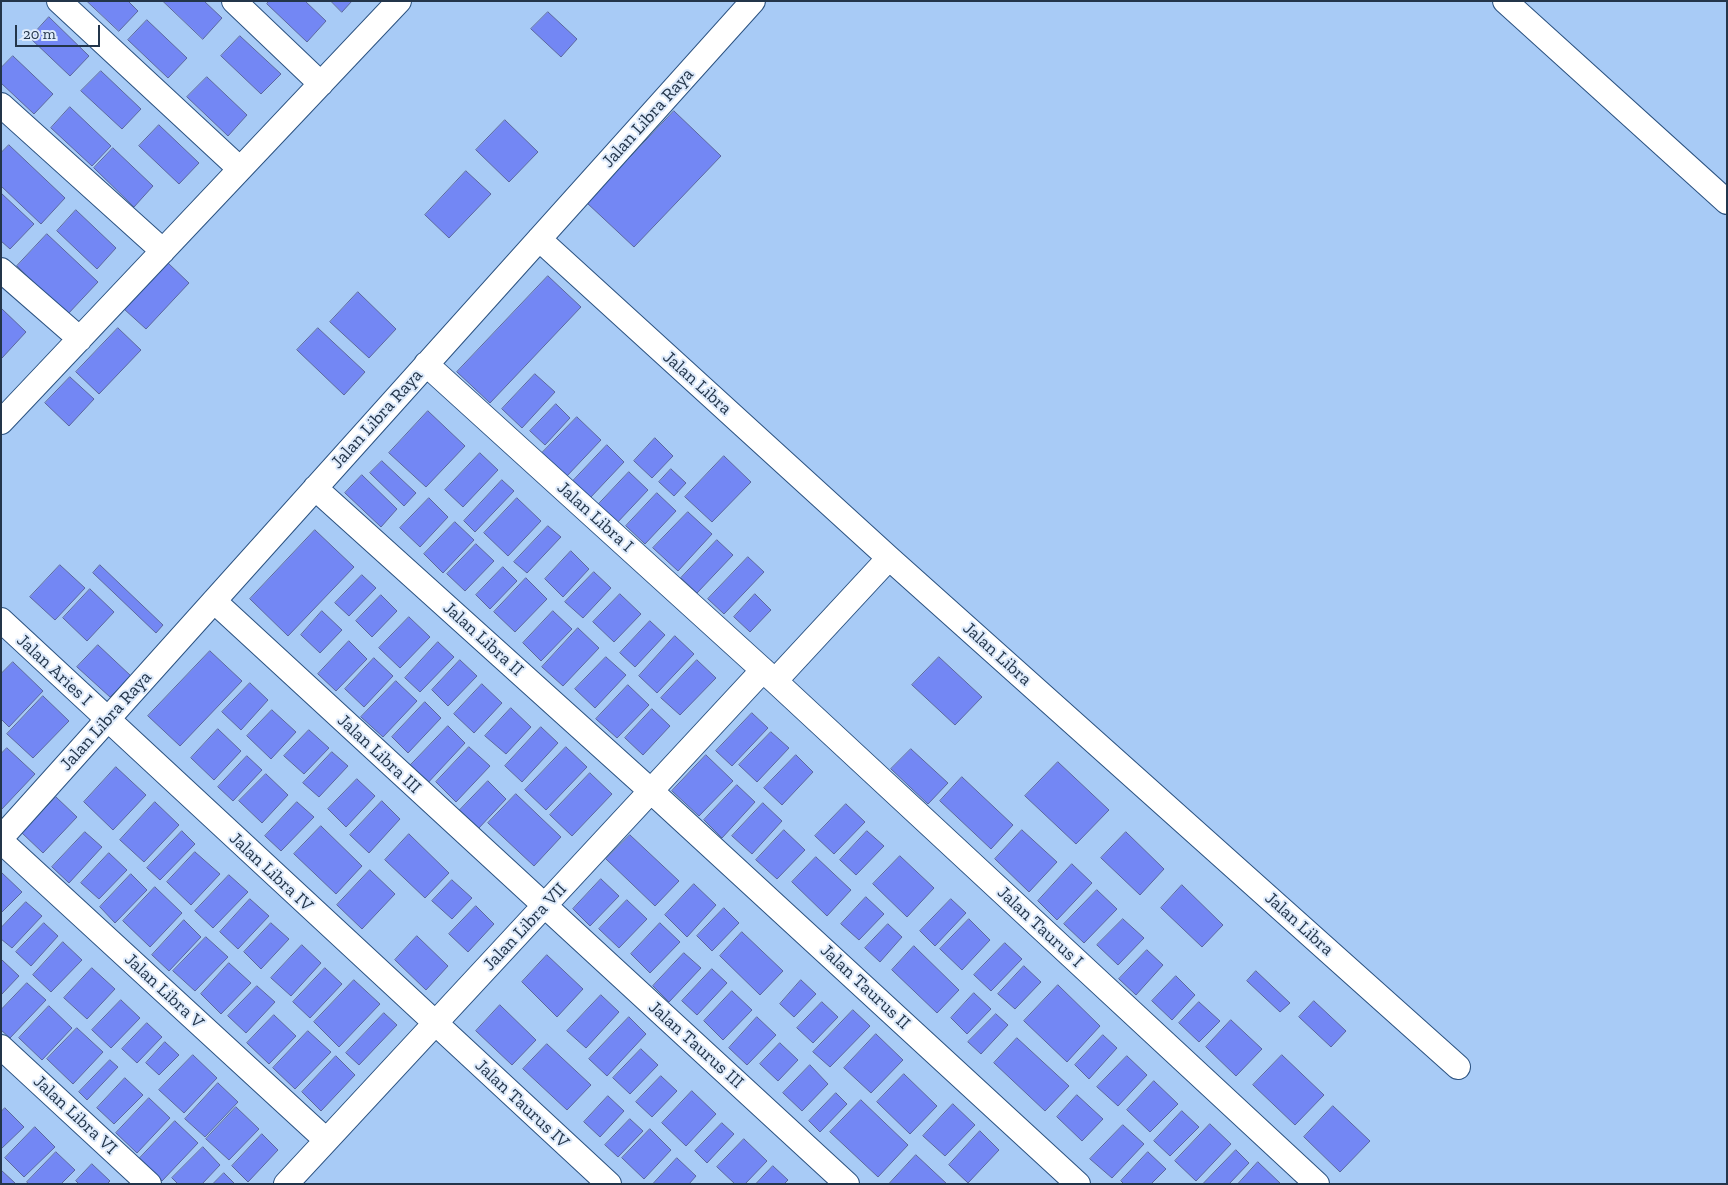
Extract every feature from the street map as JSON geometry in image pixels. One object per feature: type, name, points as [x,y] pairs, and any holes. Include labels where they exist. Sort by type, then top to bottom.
[{"type":"street","points":[[59,1],[240,169]]},
{"type":"street","points":[[234,1],[321,84]]},
{"type":"street","points":[[1,422],[399,1]]},
{"type":"street","name":"Jalan Libra Raya","points":[[1,839],[753,1]]},
{"type":"street","points":[[1505,1],[1727,202]]},
{"type":"street","points":[[1,106],[163,251]]},
{"type":"street","name":"Jalan Libra","points":[[539,239],[889,558],[1458,1067]]},
{"type":"street","points":[[1,270],[80,340]]},
{"type":"street","name":"Jalan Libra I","points":[[426,364],[769,675]]},
{"type":"street","name":"Jalan Libra II","points":[[315,488],[651,791]]},
{"type":"street","name":"Jalan Libra VII","points":[[286,1184],[651,791],[889,558]]},
{"type":"street","name":"Jalan Libra III","points":[[214,601],[544,906]]},
{"type":"street","name":"Jalan Aries I","points":[[1,620],[108,720]]},
{"type":"street","name":"Jalan Taurus I","points":[[769,675],[1317,1184]]},
{"type":"street","name":"Jalan Libra IV","points":[[108,720],[435,1023]]},
{"type":"street","name":"Jalan Taurus II","points":[[651,791],[1078,1184]]},
{"type":"street","name":"Jalan Libra V","points":[[1,839],[326,1140]]},
{"type":"street","name":"Jalan Taurus III","points":[[544,906],[847,1184]]},
{"type":"street","name":"Jalan Taurus IV","points":[[435,1023],[609,1184]]},
{"type":"street","name":"Jalan Libra VI","points":[[1,1047],[149,1184]]},
{"type":"building","points":[[87,1],[128,1],[138,11],[119,31]]},
{"type":"building","points":[[163,1],[204,1],[222,18],[203,39]]},
{"type":"building","points":[[269,1],[305,1],[326,21],[307,42],[267,4]]},
{"type":"building","points":[[331,1],[352,1],[342,12]]},
{"type":"building","points":[[548,12],[577,39],[561,57],[531,29]]},
{"type":"building","points":[[49,17],[89,56],[70,76],[30,38]]},
{"type":"building","points":[[147,20],[187,58],[168,78],[128,40]]},
{"type":"building","points":[[240,36],[281,74],[261,94],[221,56]]},
{"type":"building","points":[[13,56],[53,94],[34,114],[1,83],[1,68]]},
{"type":"building","points":[[101,71],[141,109],[122,129],[81,91]]},
{"type":"building","points":[[207,77],[247,115],[228,136],[187,97]]},
{"type":"building","points":[[70,107],[111,146],[92,166],[51,128]]},
{"type":"building","points":[[674,111],[721,156],[634,247],[587,203]]},
{"type":"building","points":[[505,120],[538,152],[509,182],[476,150]]},
{"type":"building","points":[[159,125],[199,163],[179,184],[139,146]]},
{"type":"building","points":[[9,145],[65,198],[41,224],[1,186],[1,153]]},
{"type":"building","points":[[113,148],[153,186],[134,207],[94,168]]},
{"type":"building","points":[[466,171],[491,194],[449,238],[425,215]]},
{"type":"building","points":[[1,193],[34,224],[10,249],[1,241]]},
{"type":"building","points":[[76,210],[116,248],[97,269],[57,231]]},
{"type":"building","points":[[47,234],[98,282],[67,315],[17,266]]},
{"type":"building","points":[[168,263],[189,283],[146,329],[124,309]]},
{"type":"building","points":[[548,276],[581,307],[490,403],[457,372]]},
{"type":"building","points":[[358,292],[396,329],[369,358],[330,322]]},
{"type":"building","points":[[1,308],[26,332],[2,358],[1,357]]},
{"type":"building","points":[[118,328],[141,350],[99,394],[76,372]]},
{"type":"building","points":[[318,328],[365,372],[344,395],[297,350]]},
{"type":"building","points":[[535,374],[555,392],[522,428],[502,409]]},
{"type":"building","points":[[70,377],[94,399],[69,426],[45,403]]},
{"type":"building","points":[[556,404],[570,418],[545,445],[530,431]]},
{"type":"building","points":[[428,411],[465,446],[426,487],[389,453]]},
{"type":"building","points":[[577,417],[601,440],[566,477],[542,453]]},
{"type":"building","points":[[655,438],[673,456],[652,478],[634,461]]},
{"type":"building","points":[[607,445],[624,462],[590,498],[573,481]]},
{"type":"building","points":[[480,453],[498,470],[463,507],[445,490]]},
{"type":"building","points":[[724,456],[751,482],[712,522],[685,497]]},
{"type":"building","points":[[382,461],[416,493],[404,506],[370,473]]},
{"type":"building","points":[[671,469],[686,483],[674,496],[659,482]]},
{"type":"building","points":[[629,472],[648,490],[615,525],[596,507]]},
{"type":"building","points":[[362,475],[397,509],[381,527],[345,493]]},
{"type":"building","points":[[502,480],[514,491],[475,532],[464,521]]},
{"type":"building","points":[[657,493],[676,511],[645,544],[626,526]]},
{"type":"building","points":[[429,498],[448,517],[420,547],[400,528]]},
{"type":"building","points":[[517,498],[541,521],[508,556],[484,533]]},
{"type":"building","points":[[688,512],[712,534],[678,571],[653,548]]},
{"type":"building","points":[[455,522],[474,540],[443,573],[424,554]]},
{"type":"building","points":[[548,526],[561,537],[527,573],[514,562]]},
{"type":"building","points":[[315,530],[354,567],[288,636],[250,599]]},
{"type":"building","points":[[717,540],[733,555],[697,593],[681,578]]},
{"type":"building","points":[[476,544],[494,561],[465,591],[447,574]]},
{"type":"building","points":[[571,551],[589,569],[563,597],[545,579]]},
{"type":"building","points":[[748,557],[764,572],[724,614],[708,599]]},
{"type":"building","points":[[60,565],[85,588],[55,620],[30,597]]},
{"type":"building","points":[[100,565],[163,625],[156,633],[93,573]]},
{"type":"building","points":[[503,567],[517,581],[490,609],[476,595]]},
{"type":"building","points":[[594,572],[611,588],[583,618],[565,602]]},
{"type":"building","points":[[362,575],[376,588],[349,616],[335,603]]},
{"type":"building","points":[[526,578],[547,599],[515,632],[494,612]]},
{"type":"building","points":[[90,589],[114,612],[87,641],[63,618]]},
{"type":"building","points":[[620,594],[641,614],[614,642],[593,622]]},
{"type":"building","points":[[755,594],[771,610],[750,632],[734,617]]},
{"type":"building","points":[[381,595],[397,611],[372,637],[356,621]]},
{"type":"building","points":[[322,611],[342,630],[320,653],[301,635]]},
{"type":"building","points":[[553,611],[572,629],[541,661],[523,643]]},
{"type":"building","points":[[409,617],[430,637],[400,668],[379,648]]},
{"type":"building","points":[[650,621],[665,635],[635,667],[620,653]]},
{"type":"building","points":[[578,628],[599,648],[563,686],[542,667]]},
{"type":"building","points":[[675,636],[694,654],[657,693],[639,676]]},
{"type":"building","points":[[349,641],[367,659],[336,691],[318,674]]},
{"type":"building","points":[[438,642],[454,657],[420,692],[405,678]]},
{"type":"building","points":[[98,645],[131,676],[110,697],[77,667]]},
{"type":"building","points":[[210,651],[242,681],[180,746],[148,716]]},
{"type":"building","points":[[606,657],[626,675],[595,708],[575,689]]},
{"type":"building","points":[[939,657],[982,697],[955,725],[912,685]]},
{"type":"building","points":[[374,658],[393,676],[364,707],[345,689]]},
{"type":"building","points":[[460,660],[477,676],[448,706],[432,690]]},
{"type":"building","points":[[697,660],[716,678],[680,715],[661,698]]},
{"type":"building","points":[[13,662],[43,691],[9,727],[1,719],[1,674]]},
{"type":"building","points":[[396,681],[417,701],[383,737],[361,717]]},
{"type":"building","points":[[250,683],[268,700],[241,730],[222,712]]},
{"type":"building","points":[[482,684],[502,703],[474,733],[454,714]]},
{"type":"building","points":[[628,685],[649,705],[617,738],[596,719]]},
{"type":"building","points":[[43,696],[69,721],[33,758],[7,734]]},
{"type":"building","points":[[425,702],[441,718],[408,753],[392,737]]},
{"type":"building","points":[[511,708],[531,727],[506,754],[485,736]]},
{"type":"building","points":[[652,709],[670,726],[643,755],[625,738]]},
{"type":"building","points":[[272,710],[296,732],[271,759],[247,736]]},
{"type":"building","points":[[752,713],[768,728],[732,766],[716,751]]},
{"type":"building","points":[[448,726],[465,743],[424,787],[406,770]]},
{"type":"building","points":[[541,727],[558,743],[522,782],[505,766]]},
{"type":"building","points":[[218,729],[241,751],[214,780],[191,758]]},
{"type":"building","points":[[309,730],[329,748],[304,774],[284,756]]},
{"type":"building","points":[[771,732],[789,748],[757,782],[739,765]]},
{"type":"building","points":[[469,747],[490,766],[456,802],[436,782]]},
{"type":"building","points":[[566,747],[587,767],[546,810],[525,790]]},
{"type":"building","points":[[7,748],[35,774],[1,810],[1,754]]},
{"type":"building","points":[[911,749],[948,783],[928,804],[891,769]]},
{"type":"building","points":[[332,752],[348,766],[319,797],[303,783]]},
{"type":"building","points":[[706,755],[733,781],[699,816],[672,791]]},
{"type":"building","points":[[796,755],[813,772],[782,805],[764,788]]},
{"type":"building","points":[[247,756],[262,770],[233,801],[218,787]]},
{"type":"building","points":[[1058,762],[1109,810],[1076,844],[1025,796]]},
{"type":"building","points":[[116,767],[146,795],[113,830],[84,802]]},
{"type":"building","points":[[590,773],[612,794],[572,836],[550,815]]},
{"type":"building","points":[[266,774],[288,795],[262,823],[239,801]]},
{"type":"building","points":[[962,777],[1013,825],[991,849],[940,801]]},
{"type":"building","points":[[357,779],[375,796],[346,827],[328,809]]},
{"type":"building","points":[[488,781],[506,799],[478,829],[459,811]]},
{"type":"building","points":[[737,785],[755,802],[722,838],[704,820]]},
{"type":"building","points":[[516,794],[561,837],[534,866],[488,823]]},
{"type":"building","points":[[56,797],[77,817],[43,853],[22,833]]},
{"type":"building","points":[[382,801],[400,819],[369,853],[350,835]]},
{"type":"building","points":[[155,802],[179,825],[144,862],[120,840]]},
{"type":"building","points":[[297,802],[314,817],[281,851],[265,836]]},
{"type":"building","points":[[763,803],[782,821],[752,854],[732,836]]},
{"type":"building","points":[[846,804],[865,822],[834,854],[815,836]]},
{"type":"building","points":[[321,826],[362,866],[336,894],[294,854]]},
{"type":"building","points":[[784,830],[805,850],[777,879],[756,860]]},
{"type":"building","points":[[1022,830],[1057,862],[1029,892],[995,859]]},
{"type":"building","points":[[182,831],[195,844],[160,880],[147,868]]},
{"type":"building","points":[[867,831],[884,846],[856,875],[840,860]]},
{"type":"building","points":[[85,832],[102,847],[69,883],[52,867]]},
{"type":"building","points":[[1126,832],[1164,869],[1140,895],[1101,858]]},
{"type":"building","points":[[409,834],[449,873],[425,898],[385,860]]},
{"type":"building","points":[[630,835],[679,881],[655,906],[606,859]]},
{"type":"building","points":[[195,852],[220,874],[191,905],[167,882]]},
{"type":"building","points":[[109,853],[127,870],[99,899],[81,883]]},
{"type":"building","points":[[900,856],[934,888],[907,917],[873,884]]},
{"type":"building","points":[[816,857],[851,890],[827,916],[792,882]]},
{"type":"building","points":[[1072,864],[1092,883],[1057,920],[1038,901]]},
{"type":"building","points":[[370,870],[395,894],[362,929],[337,905]]},
{"type":"building","points":[[1,872],[22,892],[1,913]]},
{"type":"building","points":[[131,874],[147,890],[115,923],[100,907]]},
{"type":"building","points":[[229,875],[248,892],[213,928],[195,911]]},
{"type":"building","points":[[601,879],[619,896],[590,926],[573,909]]},
{"type":"building","points":[[452,880],[472,898],[452,919],[432,901]]},
{"type":"building","points":[[694,884],[716,905],[687,937],[665,915]]},
{"type":"building","points":[[1182,885],[1223,925],[1202,947],[1161,908]]},
{"type":"building","points":[[155,887],[182,913],[150,947],[123,921]]},
{"type":"building","points":[[1097,890],[1117,909],[1084,943],[1064,924]]},
{"type":"building","points":[[866,897],[884,914],[859,940],[841,924]]},
{"type":"building","points":[[250,899],[269,916],[238,949],[220,932]]},
{"type":"building","points":[[951,899],[966,913],[935,946],[920,931]]},
{"type":"building","points":[[627,900],[647,919],[619,948],[599,929]]},
{"type":"building","points":[[26,902],[42,916],[12,948],[1,939],[1,928]]},
{"type":"building","points":[[476,906],[494,924],[468,952],[449,934]]},
{"type":"building","points":[[724,908],[739,923],[712,951],[697,936]]},
{"type":"building","points":[[969,919],[990,940],[962,970],[940,949]]},
{"type":"building","points":[[1123,919],[1144,938],[1118,965],[1097,945]]},
{"type":"building","points":[[184,920],[201,937],[169,971],[152,955]]},
{"type":"building","points":[[44,923],[58,936],[31,966],[16,952]]},
{"type":"building","points":[[271,923],[289,939],[261,969],[244,952]]},
{"type":"building","points":[[660,923],[680,942],[650,973],[631,954]]},
{"type":"building","points":[[888,924],[902,937],[880,962],[865,948]]},
{"type":"building","points":[[742,932],[783,971],[760,995],[720,956]]},
{"type":"building","points":[[417,936],[448,966],[426,990],[395,960]]},
{"type":"building","points":[[206,937],[228,957],[195,991],[173,971]]},
{"type":"building","points":[[63,942],[82,960],[51,992],[33,975]]},
{"type":"building","points":[[1005,943],[1022,959],[991,991],[974,975]]},
{"type":"building","points":[[302,945],[321,963],[291,996],[271,978]]},
{"type":"building","points":[[914,946],[959,990],[937,1013],[892,970]]},
{"type":"building","points":[[1147,950],[1163,965],[1136,995],[1119,979]]},
{"type":"building","points":[[684,953],[701,968],[669,1002],[653,986]]},
{"type":"building","points":[[547,955],[583,989],[557,1017],[522,982]]},
{"type":"building","points":[[1,960],[19,976],[1,995]]},
{"type":"building","points":[[229,963],[251,983],[221,1014],[201,994]]},
{"type":"building","points":[[1024,966],[1041,982],[1015,1009],[998,994]]},
{"type":"building","points":[[92,968],[115,989],[87,1019],[64,998]]},
{"type":"building","points":[[325,968],[342,984],[310,1018],[293,1002]]},
{"type":"building","points":[[712,969],[727,983],[697,1015],[682,1001]]},
{"type":"building","points":[[1256,971],[1290,1003],[1280,1012],[1247,981]]},
{"type":"building","points":[[1176,976],[1195,995],[1172,1020],[1152,1001]]},
{"type":"building","points":[[354,980],[380,1004],[339,1047],[314,1022]]},
{"type":"building","points":[[801,980],[816,994],[794,1017],[780,1004]]},
{"type":"building","points":[[27,983],[46,1000],[10,1038],[1,1030],[1,1010]]},
{"type":"building","points":[[1058,985],[1100,1026],[1067,1062],[1024,1021]]},
{"type":"building","points":[[257,986],[275,1002],[246,1033],[228,1016]]},
{"type":"building","points":[[732,991],[752,1010],[723,1040],[704,1021]]},
{"type":"building","points":[[974,993],[991,1009],[967,1034],[951,1018]]},
{"type":"building","points":[[601,995],[619,1012],[586,1048],[567,1031]]},
{"type":"building","points":[[121,1000],[140,1018],[111,1048],[92,1030]]},
{"type":"building","points":[[1314,1001],[1346,1031],[1331,1047],[1299,1017]]},
{"type":"building","points":[[822,1002],[838,1017],[813,1043],[797,1028]]},
{"type":"building","points":[[1199,1002],[1220,1021],[1199,1042],[1179,1023]]},
{"type":"building","points":[[500,1005],[536,1040],[512,1065],[476,1031]]},
{"type":"building","points":[[49,1006],[72,1028],[42,1060],[19,1038]]},
{"type":"building","points":[[853,1010],[870,1026],[830,1067],[813,1052]]},
{"type":"building","points":[[384,1013],[397,1025],[359,1065],[346,1053]]},
{"type":"building","points":[[996,1014],[1008,1025],[981,1054],[968,1042]]},
{"type":"building","points":[[274,1015],[296,1036],[269,1064],[247,1043]]},
{"type":"building","points":[[629,1017],[646,1034],[607,1076],[589,1059]]},
{"type":"building","points":[[757,1017],[776,1035],[747,1065],[729,1048]]},
{"type":"building","points":[[1231,1020],[1262,1049],[1236,1076],[1206,1047]]},
{"type":"building","points":[[147,1023],[162,1037],[137,1063],[122,1049]]},
{"type":"building","points":[[77,1028],[103,1052],[73,1084],[47,1059]]},
{"type":"building","points":[[308,1031],[331,1052],[295,1089],[273,1068]]},
{"type":"building","points":[[876,1034],[903,1060],[871,1093],[844,1068]]},
{"type":"building","points":[[1103,1035],[1117,1048],[1089,1079],[1075,1065]]},
{"type":"building","points":[[1017,1038],[1069,1086],[1045,1111],[994,1063]]},
{"type":"building","points":[[165,1042],[179,1055],[159,1075],[146,1063]]},
{"type":"building","points":[[780,1043],[798,1060],[778,1081],[760,1064]]},
{"type":"building","points":[[547,1044],[591,1085],[567,1110],[523,1069]]},
{"type":"building","points":[[641,1049],[658,1065],[630,1094],[613,1078]]},
{"type":"building","points":[[193,1055],[217,1078],[184,1113],[159,1090]]},
{"type":"building","points":[[1282,1055],[1324,1095],[1295,1125],[1253,1085]]},
{"type":"building","points":[[336,1056],[355,1075],[321,1111],[302,1092]]},
{"type":"building","points":[[1127,1056],[1147,1075],[1118,1106],[1097,1087]]},
{"type":"building","points":[[110,1060],[118,1067],[87,1100],[79,1092]]},
{"type":"building","points":[[810,1065],[828,1084],[802,1111],[783,1093]]},
{"type":"building","points":[[904,1074],[937,1106],[910,1134],[877,1102]]},
{"type":"building","points":[[661,1076],[677,1091],[652,1117],[636,1102]]},
{"type":"building","points":[[125,1078],[143,1095],[114,1124],[97,1108]]},
{"type":"building","points":[[1154,1081],[1178,1104],[1150,1132],[1127,1110]]},
{"type":"building","points":[[218,1083],[238,1102],[205,1137],[185,1119]]},
{"type":"building","points":[[692,1091],[716,1114],[686,1146],[662,1123]]},
{"type":"building","points":[[836,1093],[847,1104],[820,1132],[809,1121]]},
{"type":"building","points":[[1077,1095],[1103,1119],[1082,1141],[1057,1117]]},
{"type":"building","points":[[608,1096],[624,1111],[600,1137],[584,1122]]},
{"type":"building","points":[[149,1098],[170,1118],[137,1153],[116,1133]]},
{"type":"building","points":[[861,1100],[908,1145],[878,1177],[830,1132]]},
{"type":"building","points":[[953,1104],[975,1125],[945,1156],[923,1136]]},
{"type":"building","points":[[1333,1106],[1370,1141],[1340,1172],[1304,1137]]},
{"type":"building","points":[[236,1107],[259,1129],[229,1160],[206,1139]]},
{"type":"building","points":[[5,1108],[24,1127],[1,1149],[1,1112]]},
{"type":"building","points":[[1182,1111],[1199,1127],[1170,1156],[1154,1141]]},
{"type":"building","points":[[630,1119],[643,1131],[618,1157],[605,1145]]},
{"type":"building","points":[[175,1121],[198,1143],[162,1181],[139,1159]]},
{"type":"building","points":[[722,1123],[734,1134],[707,1163],[695,1151]]},
{"type":"building","points":[[1210,1124],[1231,1144],[1196,1181],[1175,1161]]},
{"type":"building","points":[[1123,1125],[1144,1144],[1112,1178],[1090,1159]]},
{"type":"building","points":[[35,1127],[55,1147],[24,1177],[5,1158]]},
{"type":"building","points":[[650,1129],[671,1150],[644,1179],[622,1158]]},
{"type":"building","points":[[980,1131],[999,1150],[968,1183],[949,1165]]},
{"type":"building","points":[[262,1134],[278,1150],[248,1182],[232,1166]]},
{"type":"building","points":[[744,1139],[767,1161],[745,1184],[735,1184],[717,1167]]},
{"type":"building","points":[[203,1147],[220,1165],[202,1184],[178,1184],[172,1178]]},
{"type":"building","points":[[1236,1150],[1249,1163],[1229,1184],[1203,1184]]},
{"type":"building","points":[[56,1152],[75,1170],[61,1184],[28,1184],[27,1182]]},
{"type":"building","points":[[1148,1152],[1166,1169],[1151,1184],[1124,1184],[1121,1181]]},
{"type":"building","points":[[916,1155],[947,1184],[889,1184]]},
{"type":"building","points":[[677,1158],[696,1176],[689,1184],[653,1184]]},
{"type":"building","points":[[1258,1162],[1281,1184],[1238,1184]]},
{"type":"building","points":[[92,1164],[110,1181],[107,1184],[79,1184],[76,1181]]},
{"type":"building","points":[[773,1166],[788,1180],[784,1184],[756,1184]]},
{"type":"building","points":[[1,1170],[15,1183],[15,1184],[1,1184]]},
{"type":"building","points":[[224,1173],[235,1184],[213,1184]]}]
